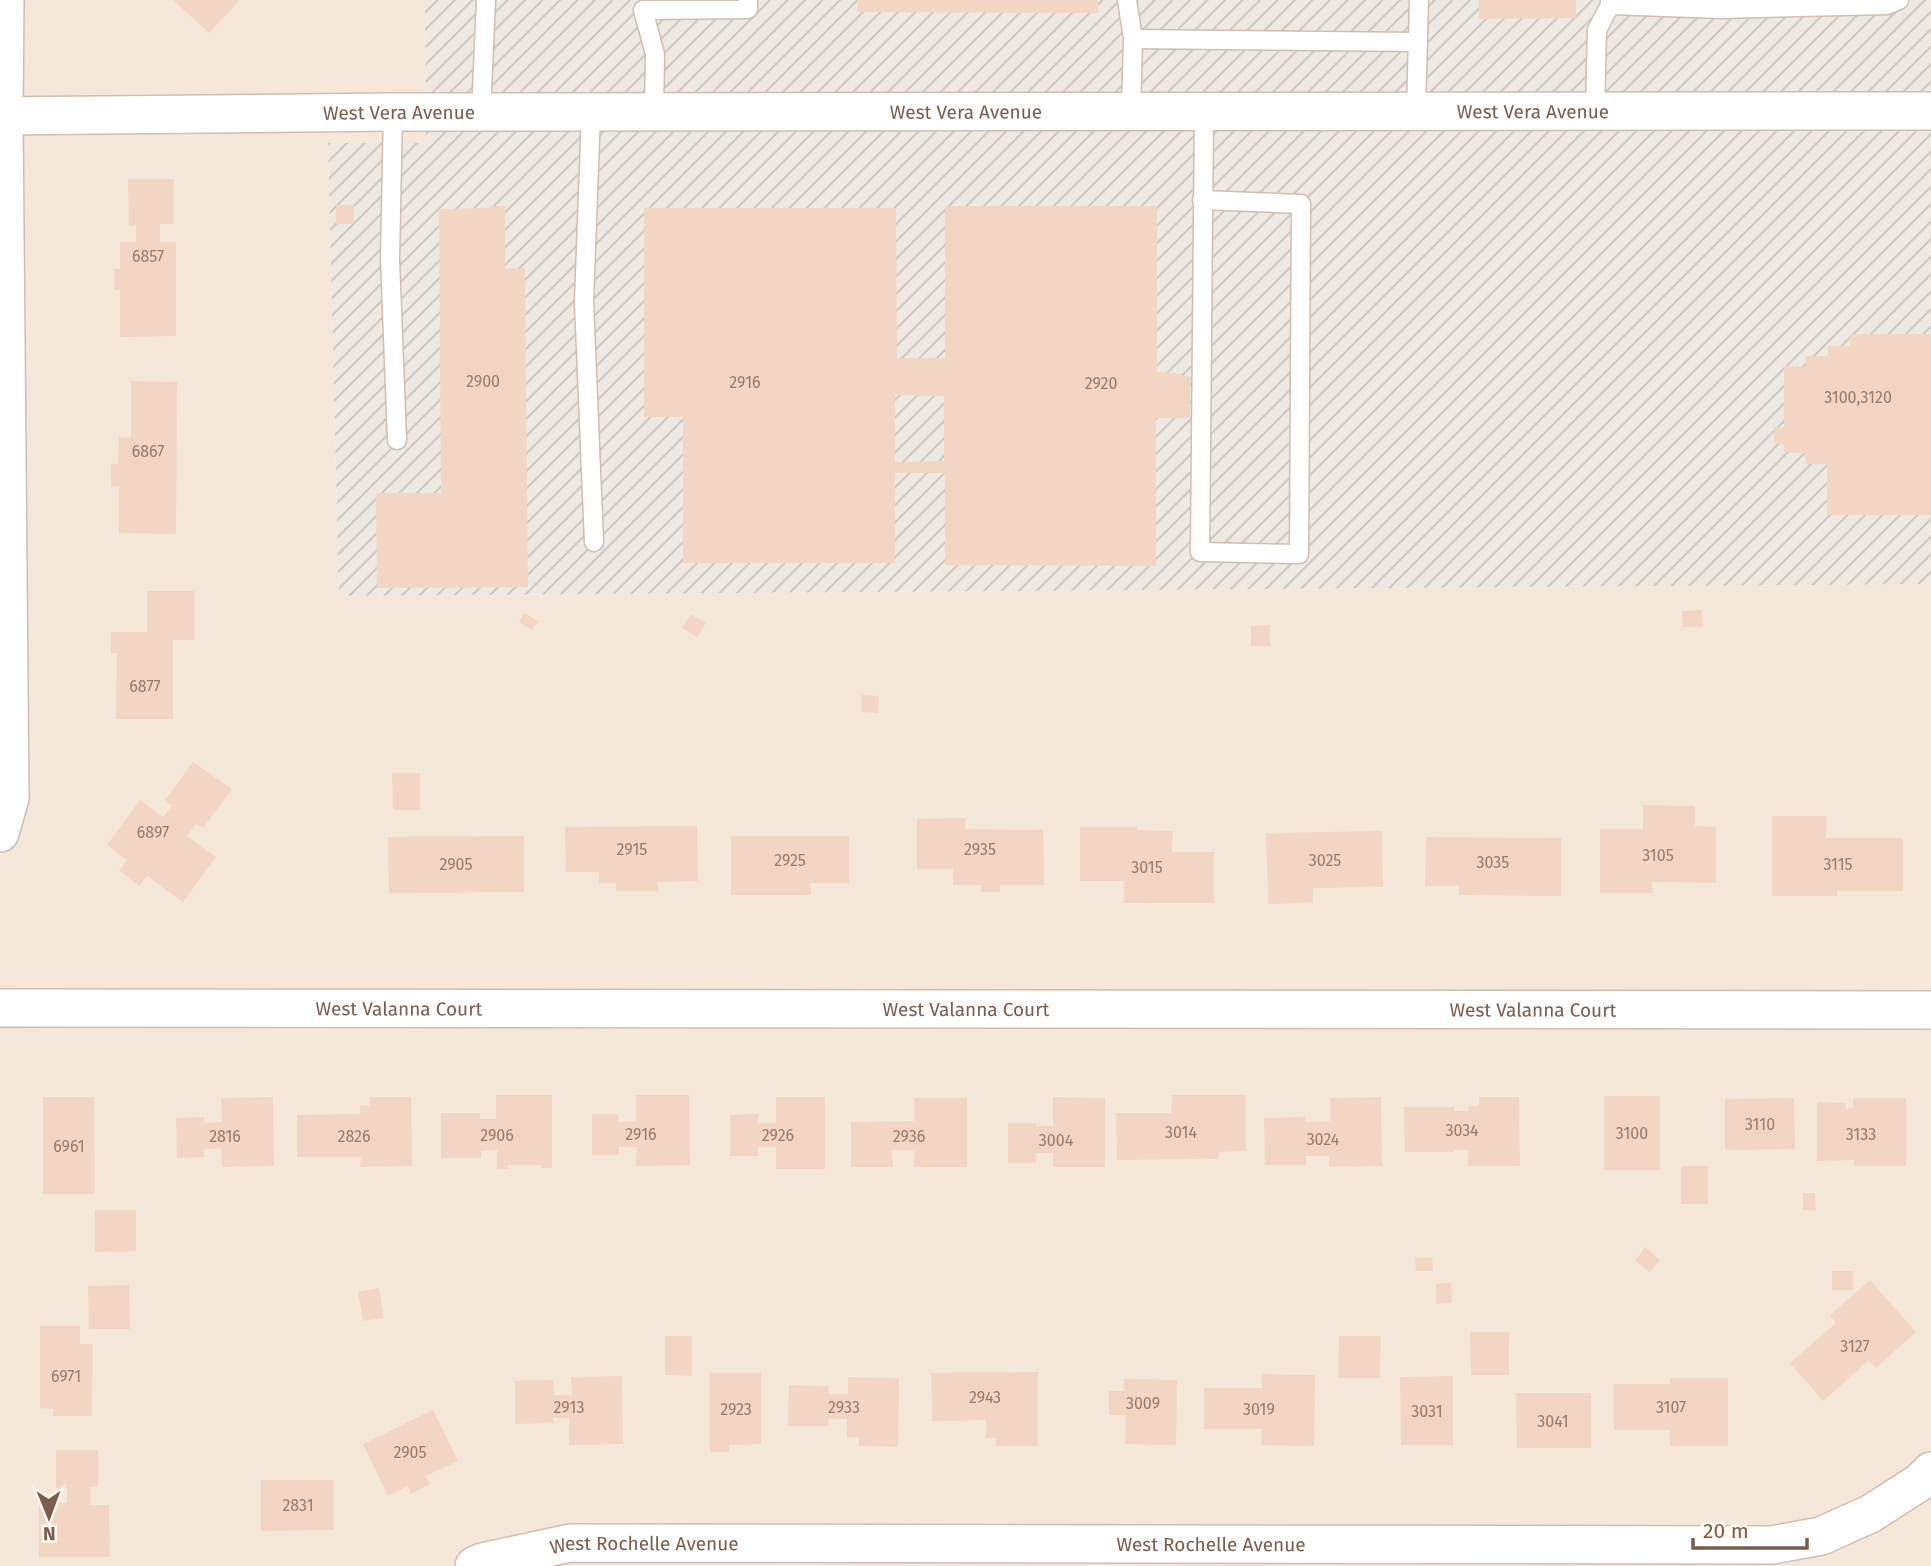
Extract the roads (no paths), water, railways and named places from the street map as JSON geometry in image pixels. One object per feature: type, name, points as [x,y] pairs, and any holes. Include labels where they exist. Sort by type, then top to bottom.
[{"type":"street","points":[[0,833],[10,798],[2,116],[5,0]]},
{"type":"street","name":"West Vera Avenue","points":[[2,116],[393,112],[1931,111]]},
{"type":"street","name":"West Valanna Court","points":[[0,1009],[1931,1010]]},
{"type":"street","name":"West Rochelle Avenue","points":[[474,1566],[570,1543],[1772,1545],[1821,1536],[1870,1514],[1920,1482],[1931,1471]]},
{"type":"lane","points":[[481,113],[486,0]]},
{"type":"lane","points":[[654,113],[655,54],[643,5],[748,9],[748,0]]},
{"type":"lane","points":[[1127,0],[1133,39],[1131,112]]},
{"type":"lane","points":[[1416,111],[1419,0]]},
{"type":"lane","points":[[1595,111],[1597,30],[1610,3],[1720,9],[1887,5],[1899,0]]},
{"type":"lane","points":[[1133,39],[1418,42]]},
{"type":"lane","points":[[1202,201],[1301,204],[1298,554],[1200,552],[1202,201],[1204,111]]},
{"type":"lane","points":[[393,112],[390,260],[397,440]]},
{"type":"lane","points":[[591,113],[584,302],[594,542]]}]
